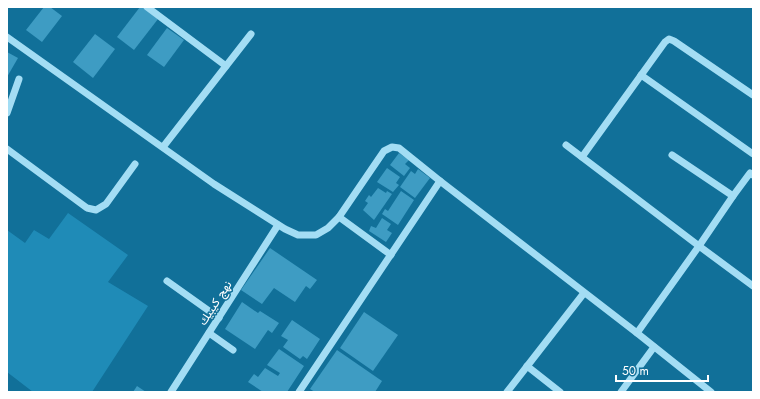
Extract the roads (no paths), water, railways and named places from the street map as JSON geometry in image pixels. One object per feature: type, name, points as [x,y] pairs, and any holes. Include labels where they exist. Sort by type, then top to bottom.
[{"type":"street","points":[[146,7],[226,66]]},
{"type":"street","points":[[163,147],[251,34]]},
{"type":"street","points":[[7,37],[214,184],[278,225],[298,235],[316,235],[328,228],[339,217],[384,151],[392,147],[399,148],[584,293],[638,333],[711,392]]},
{"type":"street","points":[[582,157],[664,42],[669,39],[753,95]]},
{"type":"street","points":[[641,75],[753,154]]},
{"type":"street","points":[[7,113],[19,79]]},
{"type":"street","points":[[566,144],[753,286]]},
{"type":"street","points":[[7,149],[86,208],[96,210],[106,204],[135,164]]},
{"type":"street","points":[[672,155],[732,196]]},
{"type":"street","points":[[638,333],[732,196],[752,172]]},
{"type":"street","points":[[299,392],[440,181]]},
{"type":"street","points":[[339,217],[391,255]]},
{"type":"street","name":"نهج كيبيك","points":[[171,392],[278,225]]},
{"type":"street","points":[[167,281],[218,318]]},
{"type":"street","points":[[507,392],[584,293]]},
{"type":"street","points":[[209,333],[233,350]]},
{"type":"street","points":[[621,392],[654,347]]},
{"type":"street","points":[[527,366],[560,392]]}]
